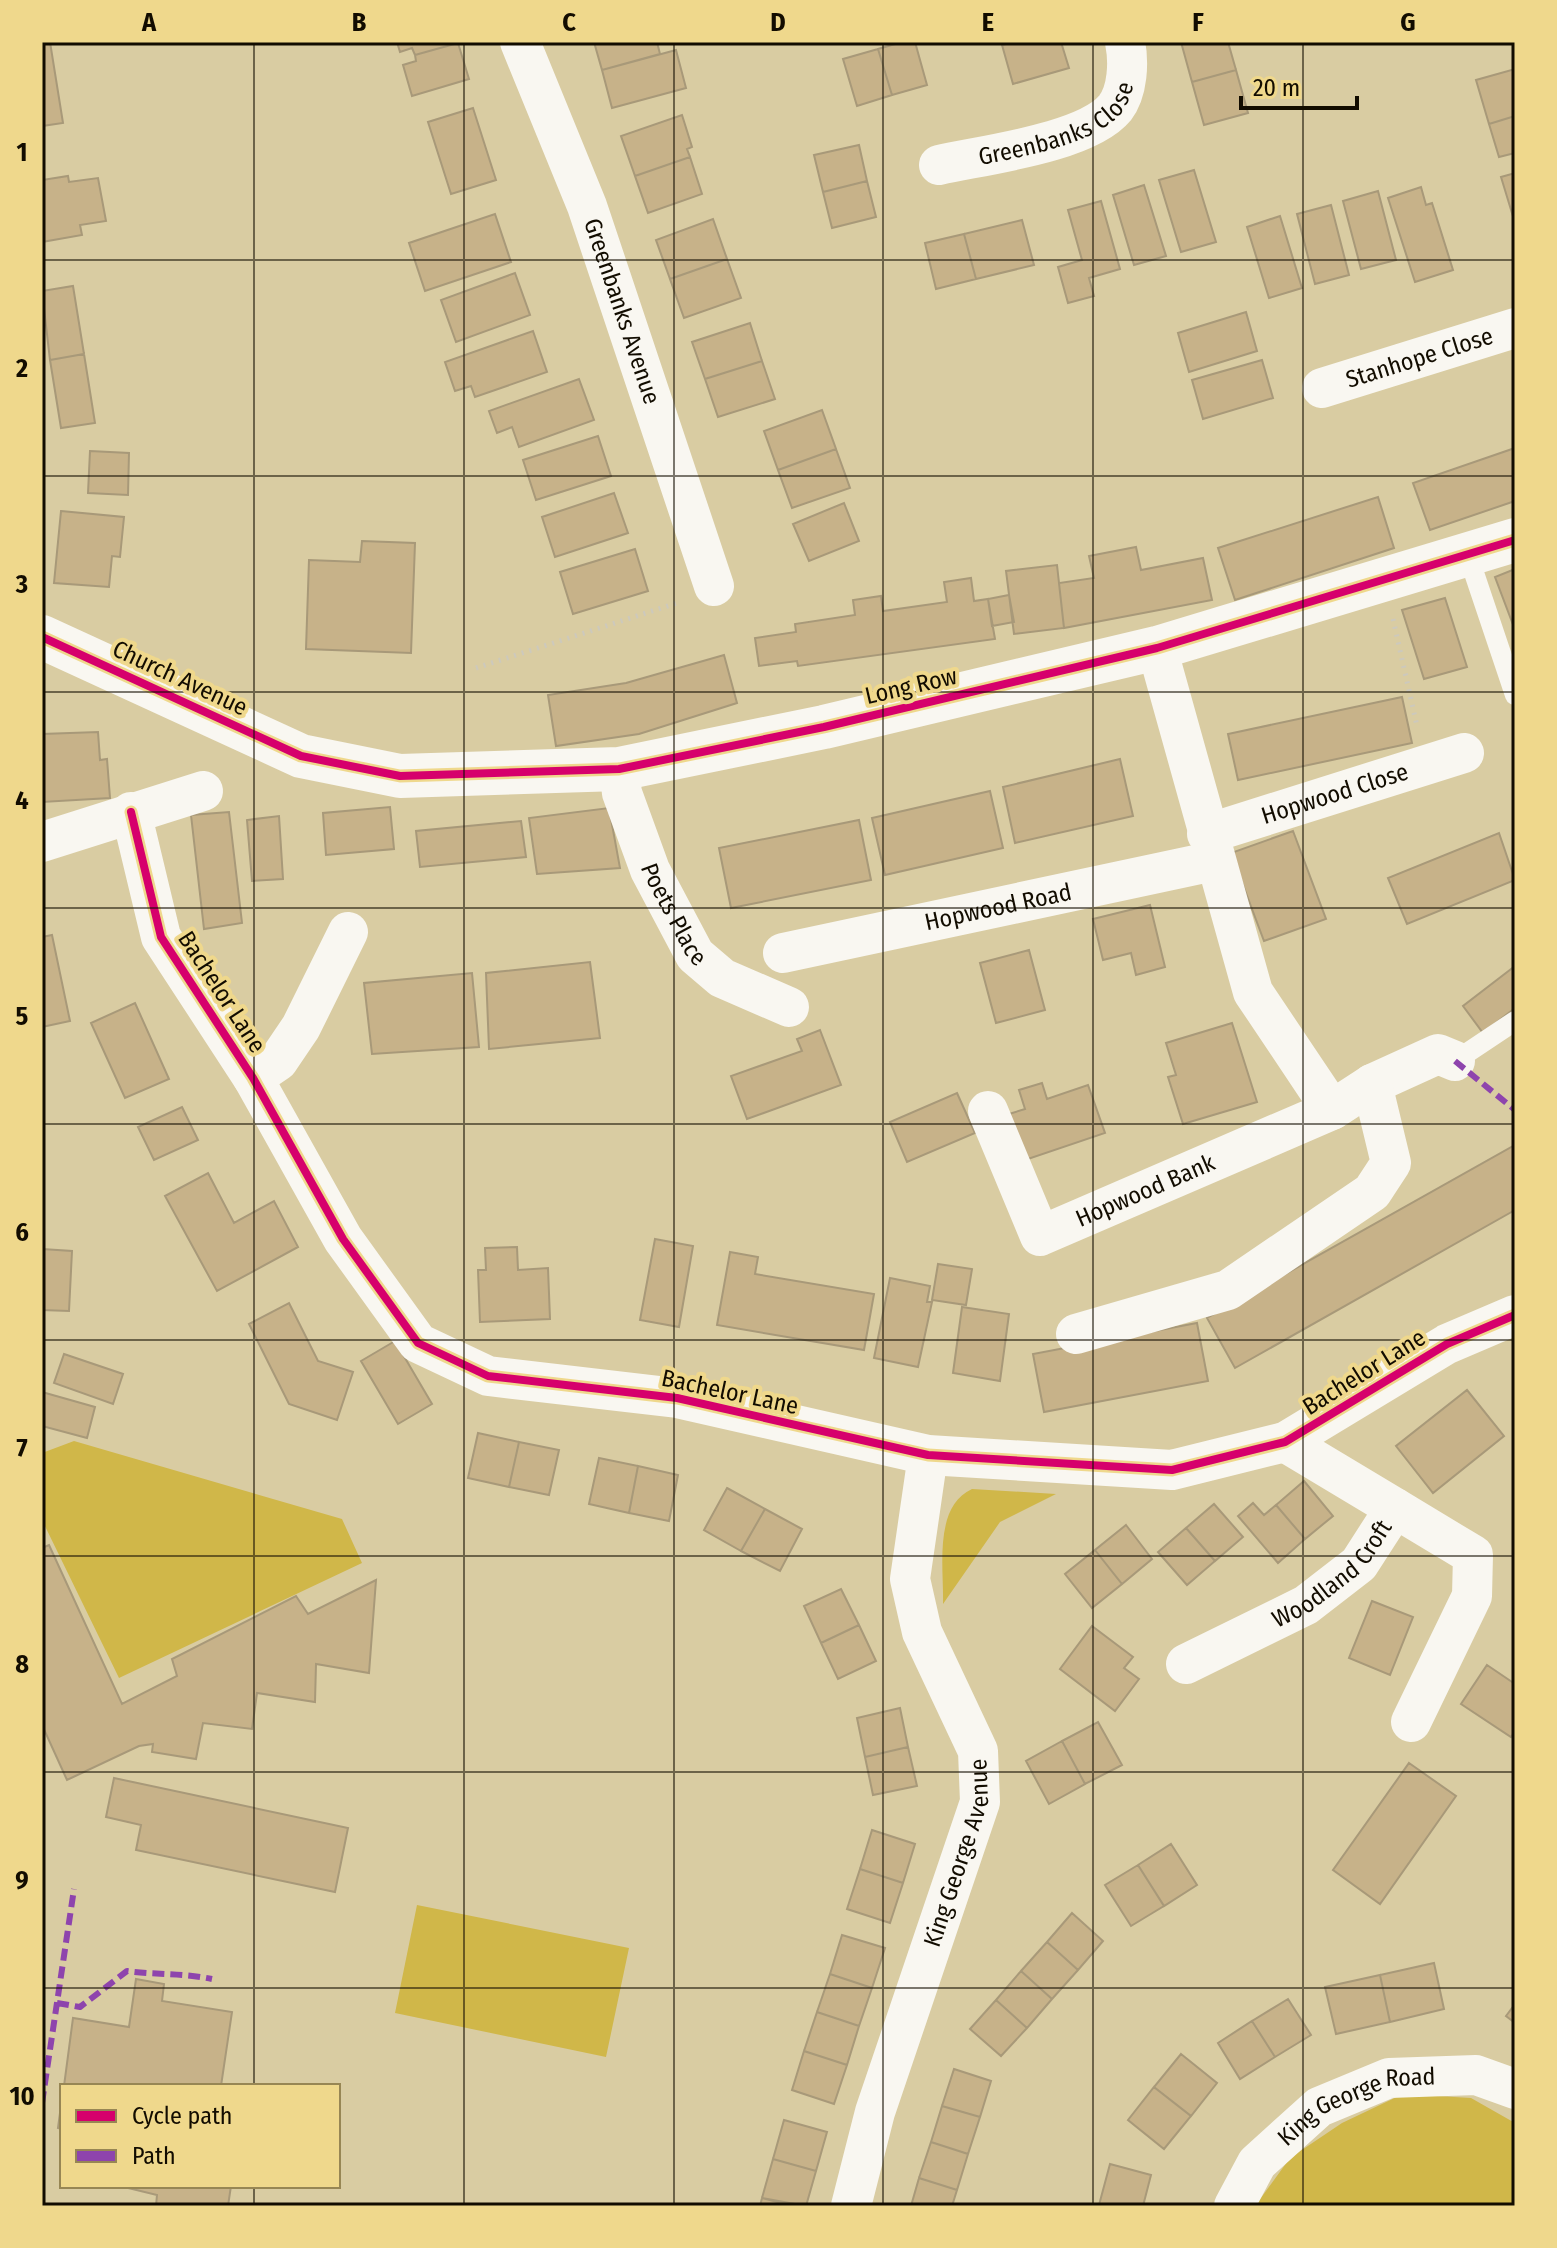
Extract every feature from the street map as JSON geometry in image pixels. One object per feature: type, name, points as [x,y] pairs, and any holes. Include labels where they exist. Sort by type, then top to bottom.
[{"type":"street","name":"Greenbanks Avenue","points":[[520,42],[587,206],[697,594]]},
{"type":"street","name":"Greenbanks Close","points":[[939,165],[1089,127],[1115,108],[1127,79],[1125,42]]},
{"type":"street","name":"Stanhope Close","points":[[1322,388],[1515,328]]},
{"type":"street","name":"Long Row","points":[[301,756],[400,776],[619,769],[824,727],[1157,648],[1515,540]]},
{"type":"street","name":"Church Avenue","points":[[42,637],[301,756]]},
{"type":"street","points":[[1157,648],[1210,848],[1253,992],[1332,1110]]},
{"type":"street","name":"Hopwood Close","points":[[1210,848],[1464,753]]},
{"type":"street","name":"Poets Place","points":[[619,769],[622,793],[650,870],[695,955],[722,978],[789,1007]]},
{"type":"street","points":[[42,842],[203,791]]},
{"type":"street","name":"Bachelor Lane","points":[[131,812],[161,937],[253,1078],[343,1239],[418,1343],[488,1376],[677,1398],[928,1455],[1172,1470],[1285,1442],[1447,1344],[1515,1315]]},
{"type":"street","name":"Hopwood Road","points":[[783,953],[1210,848]]},
{"type":"street","points":[[253,1078],[278,1061],[301,1027],[348,932]]},
{"type":"street","name":"Hopwood Bank","points":[[988,1111],[1040,1236],[1332,1110],[1372,1084],[1438,1054],[1455,1061]]},
{"type":"street","points":[[1076,1334],[1228,1290],[1372,1192],[1391,1163],[1372,1084]]},
{"type":"street","name":"Woodland Croft","points":[[1186,1664],[1306,1605],[1359,1564],[1395,1508],[1285,1442]]},
{"type":"street","name":"King George Avenue","points":[[851,2206],[875,2112],[980,1802],[978,1751],[922,1632],[910,1579],[928,1455]]},
{"type":"street","points":[[1395,1508],[1473,1555],[1472,1596],[1411,1722]]},
{"type":"street","name":"King George Road","points":[[1234,2206],[1257,2163],[1319,2107],[1347,2095],[1389,2078],[1403,2077],[1476,2075],[1515,2089]]},
{"type":"lane","points":[[1468,555],[1515,695]]},
{"type":"lane","points":[[1455,1061],[1515,1021]]},
{"type":"path","points":[[1384,579],[1426,765]]},
{"type":"path","points":[[476,668],[697,594]]},
{"type":"shaded area","points":[[74,1441],[342,1519],[362,1563],[119,1678],[42,1520],[42,1453]]},
{"type":"shaded area","points":[[972,1489],[1056,1494],[1000,1522],[943,1604],[942,1557],[946,1524],[951,1510]]},
{"type":"shaded area","points":[[417,1905],[629,1948],[606,2057],[395,2013]]},
{"type":"shaded area","points":[[1403,2094],[1471,2098],[1515,2123],[1515,2206],[1255,2206],[1290,2158],[1342,2123]]},
{"type":"building","points":[[42,42],[50,42],[63,123],[42,126]]},
{"type":"building","points":[[397,42],[458,43],[415,55],[412,48],[400,52]]},
{"type":"building","points":[[594,42],[657,42],[660,54],[602,70]]},
{"type":"building","points":[[902,42],[915,42],[927,85],[892,95],[878,49]]},
{"type":"building","points":[[1013,42],[1061,42],[1069,68],[1013,84],[1002,45]]},
{"type":"building","points":[[1181,42],[1228,42],[1236,70],[1192,82]]},
{"type":"building","points":[[458,43],[469,79],[412,96],[403,65],[416,61],[415,55]]},
{"type":"building","points":[[878,49],[892,95],[857,106],[843,59]]},
{"type":"building","points":[[676,50],[686,88],[612,108],[602,70]]},
{"type":"building","points":[[1515,69],[1515,116],[1489,124],[1476,80]]},
{"type":"building","points":[[1236,70],[1248,113],[1204,125],[1192,82]]},
{"type":"building","points":[[473,108],[496,180],[451,194],[428,122]]},
{"type":"building","points":[[682,115],[692,147],[687,149],[690,157],[635,176],[621,136]]},
{"type":"building","points":[[1515,116],[1515,153],[1499,157],[1489,124]]},
{"type":"building","points":[[859,145],[867,181],[823,192],[814,155]]},
{"type":"building","points":[[690,157],[702,194],[648,213],[635,176]]},
{"type":"building","points":[[1194,170],[1216,242],[1181,252],[1159,180]]},
{"type":"building","points":[[1515,173],[1515,223],[1501,177]]},
{"type":"building","points":[[68,176],[69,182],[98,178],[106,221],[80,225],[82,235],[42,242],[42,180]]},
{"type":"building","points":[[867,181],[876,217],[832,228],[823,192]]},
{"type":"building","points":[[1144,185],[1166,256],[1134,265],[1113,195]]},
{"type":"building","points":[[1421,187],[1426,205],[1432,203],[1453,270],[1415,282],[1388,198]]},
{"type":"building","points":[[1378,191],[1396,260],[1361,269],[1343,201]]},
{"type":"building","points":[[1101,201],[1120,269],[1089,278],[1094,296],[1068,303],[1058,267],[1082,260],[1068,210]]},
{"type":"building","points":[[1331,205],[1349,275],[1315,284],[1297,214]]},
{"type":"building","points":[[495,214],[511,262],[425,291],[409,243]]},
{"type":"building","points":[[1280,216],[1302,288],[1269,298],[1247,227]]},
{"type":"building","points":[[713,219],[727,259],[670,279],[656,240]]},
{"type":"building","points":[[1022,220],[1034,265],[976,279],[964,234]]},
{"type":"building","points":[[964,234],[976,279],[936,289],[925,243]]},
{"type":"building","points":[[727,259],[741,298],[684,318],[670,279]]},
{"type":"building","points":[[515,273],[530,315],[456,342],[441,300]]},
{"type":"building","points":[[73,286],[84,354],[50,360],[42,291]]},
{"type":"building","points":[[1246,312],[1257,351],[1189,372],[1178,333]]},
{"type":"building","points":[[750,323],[762,361],[705,379],[692,342]]},
{"type":"building","points":[[533,331],[547,372],[475,397],[471,386],[455,391],[445,362]]},
{"type":"building","points":[[84,354],[95,423],[61,428],[50,360]]},
{"type":"building","points":[[1262,360],[1273,398],[1203,419],[1192,380]]},
{"type":"building","points":[[762,361],[775,399],[718,417],[705,379]]},
{"type":"building","points":[[579,379],[594,420],[519,447],[512,427],[497,433],[489,411]]},
{"type":"building","points":[[822,410],[836,449],[778,470],[764,431]]},
{"type":"building","points":[[598,436],[611,476],[536,500],[523,460]]},
{"type":"building","points":[[1515,448],[1515,501],[1430,530],[1413,483]]},
{"type":"building","points":[[836,449],[850,488],[792,508],[778,470]]},
{"type":"building","points":[[90,451],[129,453],[128,495],[88,493]]},
{"type":"building","points":[[614,493],[628,533],[555,557],[542,517]]},
{"type":"building","points":[[1378,497],[1394,548],[1235,600],[1218,548]]},
{"type":"building","points":[[844,503],[859,541],[809,561],[793,524]]},
{"type":"building","points":[[61,511],[124,517],[120,557],[112,556],[109,587],[54,583]]},
{"type":"building","points":[[362,541],[415,543],[411,653],[306,649],[309,560],[360,562]]},
{"type":"building","points":[[1136,547],[1141,570],[1203,558],[1212,600],[1064,628],[1059,583],[1094,578],[1089,556]]},
{"type":"building","points":[[635,549],[648,591],[573,614],[560,572]]},
{"type":"building","points":[[1057,565],[1064,628],[1014,634],[1006,571]]},
{"type":"building","points":[[1515,569],[1515,630],[1495,577]]},
{"type":"building","points":[[971,578],[974,601],[988,599],[995,639],[798,666],[797,661],[759,666],[755,638],[796,632],[795,624],[855,615],[853,600],[881,596],[883,611],[947,602],[944,582]]},
{"type":"building","points":[[1009,595],[1014,622],[992,626],[988,599]]},
{"type":"building","points":[[1445,598],[1467,667],[1424,679],[1402,610]]},
{"type":"building","points":[[724,655],[737,703],[639,734],[556,746],[548,695],[626,683]]},
{"type":"building","points":[[1402,697],[1412,743],[1238,780],[1228,734]]},
{"type":"building","points":[[98,732],[100,760],[107,759],[110,798],[42,802],[42,734]]},
{"type":"building","points":[[1120,759],[1133,816],[1015,843],[1003,787]]},
{"type":"building","points":[[990,791],[1003,848],[885,875],[872,818]]},
{"type":"building","points":[[390,807],[394,849],[326,855],[323,813]]},
{"type":"building","points":[[609,808],[620,868],[537,874],[529,818]]},
{"type":"building","points":[[229,812],[242,923],[204,929],[191,815]]},
{"type":"building","points":[[279,816],[283,879],[252,881],[247,820]]},
{"type":"building","points":[[859,820],[871,880],[731,908],[719,848]]},
{"type":"building","points":[[521,821],[526,857],[420,867],[416,831]]},
{"type":"building","points":[[1293,831],[1326,919],[1264,941],[1231,853]]},
{"type":"building","points":[[1499,833],[1515,880],[1407,924],[1388,878]]},
{"type":"building","points":[[1150,905],[1165,967],[1136,975],[1131,953],[1103,960],[1093,919]]},
{"type":"building","points":[[52,935],[70,1021],[42,1027],[42,937]]},
{"type":"building","points":[[1029,950],[1045,1010],[996,1023],[980,963]]},
{"type":"building","points":[[590,962],[600,1038],[489,1049],[486,973]]},
{"type":"building","points":[[1515,966],[1515,1008],[1483,1033],[1463,1006]]},
{"type":"building","points":[[472,973],[479,1047],[372,1054],[364,983]]},
{"type":"building","points":[[135,1003],[169,1079],[125,1098],[91,1023]]},
{"type":"building","points":[[1232,1023],[1257,1102],[1183,1124],[1168,1077],[1176,1075],[1166,1043]]},
{"type":"building","points":[[820,1030],[841,1085],[747,1119],[731,1076],[802,1051],[797,1039]]},
{"type":"building","points":[[1042,1083],[1047,1099],[1088,1085],[1105,1133],[1025,1160],[1009,1114],[1025,1109],[1019,1090]]},
{"type":"building","points":[[957,1093],[975,1133],[907,1162],[890,1122]]},
{"type":"building","points":[[182,1107],[198,1140],[154,1160],[138,1127]]},
{"type":"building","points":[[1515,1145],[1515,1210],[1235,1368],[1207,1318]]},
{"type":"building","points":[[208,1173],[234,1223],[274,1201],[298,1247],[217,1291],[165,1196]]},
{"type":"building","points":[[655,1239],[693,1246],[679,1327],[640,1320]]},
{"type":"building","points":[[517,1247],[518,1270],[548,1268],[550,1319],[480,1322],[478,1270],[486,1270],[485,1248]]},
{"type":"building","points":[[42,1249],[72,1251],[69,1311],[42,1310]]},
{"type":"building","points":[[730,1252],[758,1257],[755,1274],[874,1294],[864,1350],[717,1325]]},
{"type":"building","points":[[938,1264],[972,1269],[966,1305],[932,1300]]},
{"type":"building","points":[[890,1278],[930,1286],[927,1302],[932,1302],[918,1367],[874,1358]]},
{"type":"building","points":[[289,1303],[318,1361],[353,1372],[337,1420],[289,1404],[249,1324]]},
{"type":"building","points":[[962,1307],[1009,1314],[1000,1381],[953,1373]]},
{"type":"building","points":[[1197,1323],[1208,1381],[1044,1412],[1033,1354]]},
{"type":"building","points":[[395,1341],[432,1404],[398,1424],[361,1361]]},
{"type":"building","points":[[64,1354],[123,1374],[113,1404],[54,1383]]},
{"type":"building","points":[[1467,1390],[1504,1436],[1433,1493],[1396,1446]]},
{"type":"building","points":[[42,1392],[95,1407],[87,1438],[42,1426]]},
{"type":"building","points":[[478,1433],[519,1442],[509,1487],[468,1478]]},
{"type":"building","points":[[519,1442],[559,1450],[549,1495],[509,1487]]},
{"type":"building","points":[[599,1458],[638,1466],[629,1513],[589,1504]]},
{"type":"building","points":[[638,1466],[678,1475],[669,1521],[629,1513]]},
{"type":"building","points":[[1304,1481],[1333,1516],[1305,1539],[1276,1505]]},
{"type":"building","points":[[727,1488],[765,1509],[741,1551],[704,1530]]},
{"type":"building","points":[[1253,1503],[1264,1515],[1276,1505],[1305,1539],[1278,1563],[1238,1516]]},
{"type":"building","points":[[1214,1504],[1243,1537],[1215,1561],[1186,1528]]},
{"type":"building","points":[[765,1509],[802,1529],[780,1571],[741,1551]]},
{"type":"building","points":[[1126,1525],[1152,1559],[1122,1584],[1095,1550]]},
{"type":"building","points":[[1186,1528],[1215,1561],[1187,1585],[1158,1552]]},
{"type":"building","points":[[49,1545],[122,1704],[177,1676],[172,1659],[296,1596],[308,1614],[376,1580],[369,1673],[316,1664],[315,1702],[257,1693],[252,1729],[203,1723],[196,1759],[152,1752],[153,1744],[139,1746],[67,1780],[42,1725],[42,1548]]},
{"type":"building","points":[[1095,1550],[1122,1584],[1092,1608],[1065,1574]]},
{"type":"building","points":[[841,1589],[859,1625],[821,1643],[804,1606]]},
{"type":"building","points":[[1372,1601],[1413,1617],[1390,1675],[1349,1658]]},
{"type":"building","points":[[859,1625],[876,1661],[838,1679],[821,1643]]},
{"type":"building","points":[[1092,1626],[1133,1657],[1124,1668],[1139,1679],[1115,1711],[1060,1669]]},
{"type":"building","points":[[1487,1665],[1515,1684],[1515,1731],[1511,1737],[1461,1704]]},
{"type":"building","points":[[900,1708],[908,1747],[865,1757],[857,1718]]},
{"type":"building","points":[[1098,1722],[1122,1765],[1085,1784],[1062,1741]]},
{"type":"building","points":[[1062,1741],[1085,1784],[1049,1804],[1026,1761]]},
{"type":"building","points":[[908,1747],[917,1786],[873,1795],[865,1757]]},
{"type":"building","points":[[1409,1763],[1456,1796],[1380,1904],[1333,1870]]},
{"type":"building","points":[[114,1778],[348,1828],[335,1892],[136,1850],[141,1825],[106,1817]]},
{"type":"building","points":[[872,1830],[915,1844],[903,1883],[860,1869]]},
{"type":"building","points":[[1171,1844],[1197,1885],[1164,1906],[1138,1865]]},
{"type":"building","points":[[1138,1865],[1164,1906],[1131,1926],[1105,1885]]},
{"type":"building","points":[[860,1869],[903,1883],[890,1923],[847,1909]]},
{"type":"building","points":[[1072,1913],[1103,1941],[1078,1970],[1047,1942]]},
{"type":"building","points":[[842,1935],[885,1948],[872,1988],[830,1974]]},
{"type":"building","points":[[1047,1942],[1078,1970],[1052,1999],[1021,1971]]},
{"type":"building","points":[[1434,1963],[1444,2009],[1390,2022],[1380,1975]]},
{"type":"building","points":[[1021,1971],[1052,1999],[1027,2028],[996,2000]]},
{"type":"building","points":[[830,1974],[872,1988],[859,2026],[817,2012]]},
{"type":"building","points":[[1380,1975],[1390,2022],[1336,2034],[1325,1987]]},
{"type":"building","points":[[136,1979],[164,1984],[162,2001],[232,2012],[221,2084],[64,2084],[73,2018],[129,2027]]},
{"type":"building","points":[[1288,1999],[1311,2035],[1275,2057],[1252,2021]]},
{"type":"building","points":[[996,2000],[1027,2028],[1001,2056],[970,2029]]},
{"type":"building","points":[[1515,2004],[1515,2023],[1506,2016]]},
{"type":"building","points":[[817,2012],[859,2026],[847,2065],[804,2051]]},
{"type":"building","points":[[1252,2021],[1275,2057],[1240,2079],[1218,2043]]},
{"type":"building","points":[[804,2051],[847,2065],[834,2104],[792,2090]]},
{"type":"building","points":[[1181,2054],[1217,2083],[1191,2116],[1154,2087]]},
{"type":"building","points":[[954,2069],[991,2081],[980,2117],[942,2106]]},
{"type":"building","points":[[1154,2087],[1191,2116],[1164,2149],[1128,2120]]},
{"type":"building","points":[[942,2106],[980,2117],[968,2154],[931,2142]]},
{"type":"building","points":[[784,2120],[827,2132],[816,2171],[773,2159]]},
{"type":"building","points":[[931,2142],[968,2154],[957,2190],[919,2178]]},
{"type":"building","points":[[773,2159],[816,2171],[806,2206],[762,2198]]},
{"type":"building","points":[[1110,2164],[1151,2175],[1143,2206],[1099,2205]]},
{"type":"building","points":[[919,2178],[957,2190],[952,2206],[911,2206]]},
{"type":"building","points":[[128,2188],[231,2188],[228,2206],[156,2206],[157,2195]]},
{"type":"building","points":[[762,2198],[792,2206],[760,2206]]},
{"type":"marked path","points":[[1455,1061],[1515,1110]]},
{"type":"marked path","points":[[42,2103],[74,1889]]},
{"type":"marked path","points":[[57,2003],[80,2007],[127,1971],[212,1979]]},
{"type":"cycle path","points":[[42,637],[301,756],[400,776],[619,769],[824,727],[1157,648],[1515,540]]},
{"type":"cycle path","points":[[131,812],[161,937],[253,1078],[343,1239],[418,1343],[488,1376],[677,1398],[928,1455],[1172,1470],[1285,1442],[1447,1344],[1515,1315]]}]
